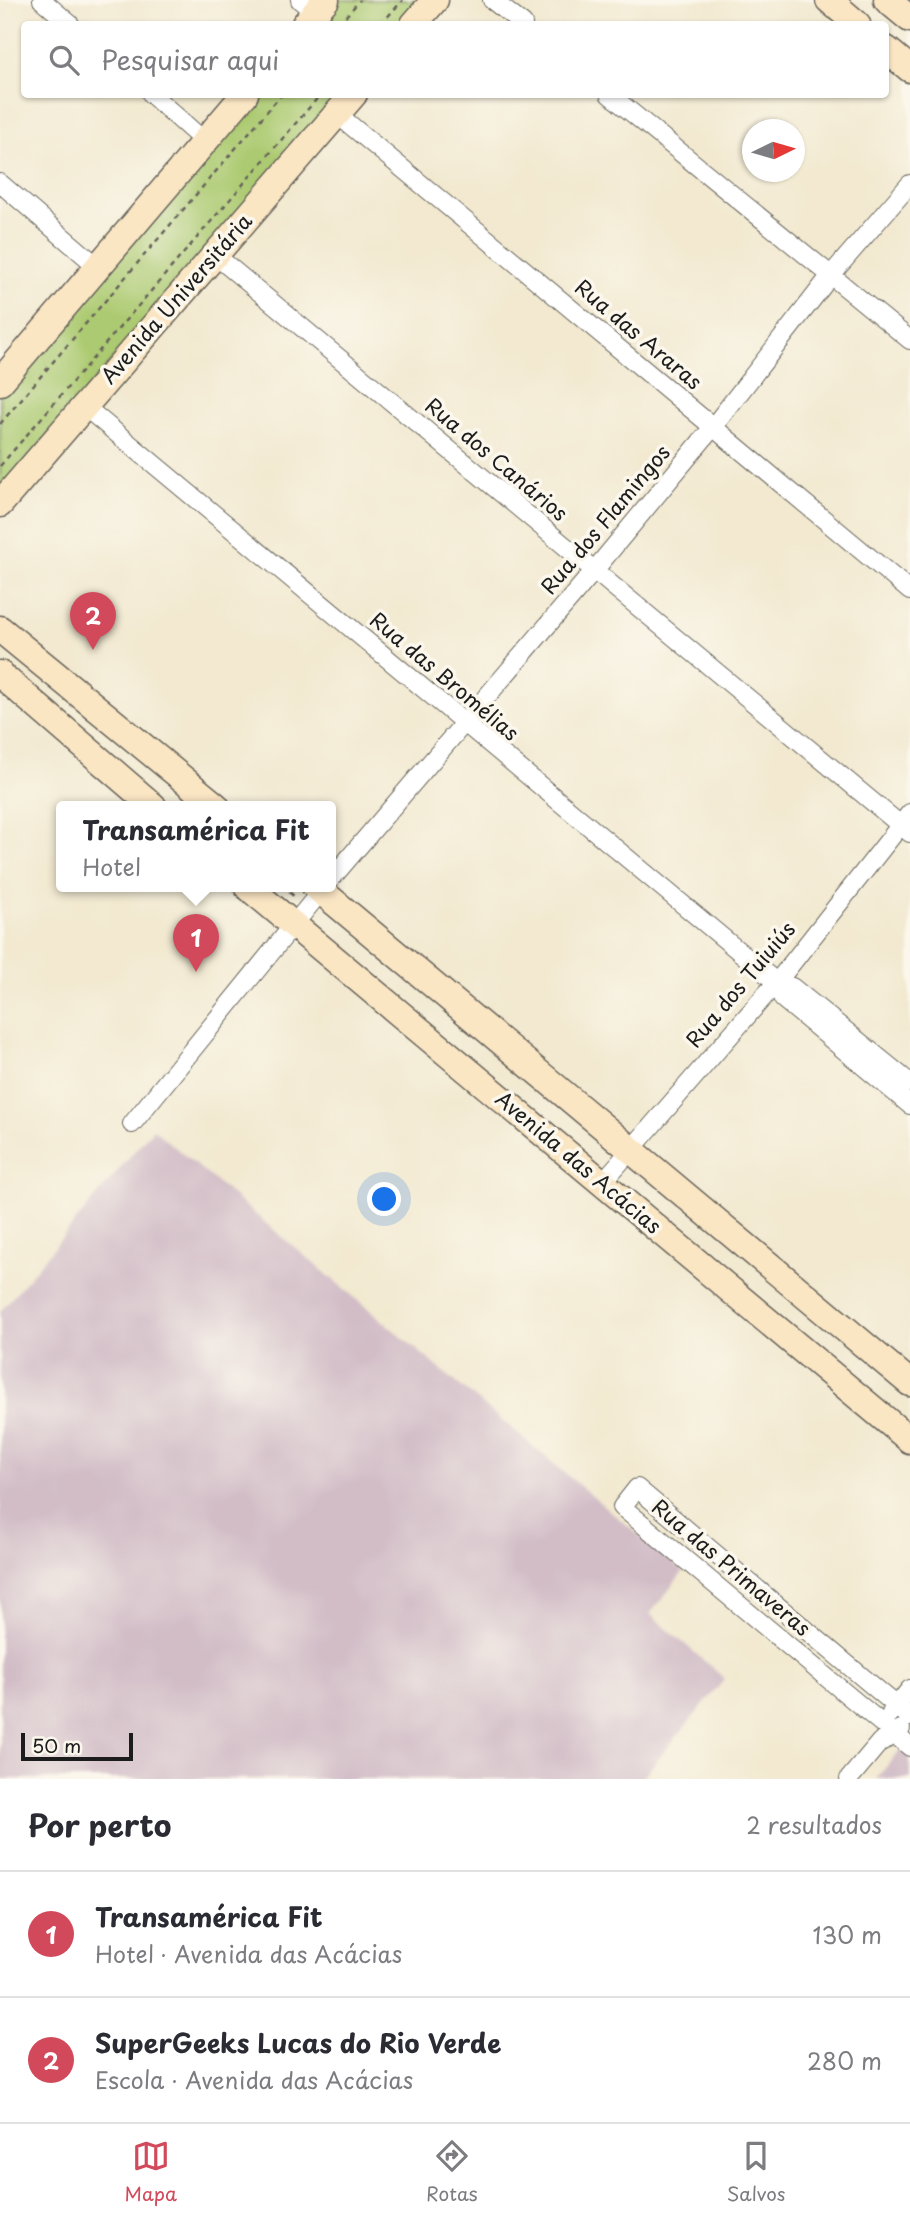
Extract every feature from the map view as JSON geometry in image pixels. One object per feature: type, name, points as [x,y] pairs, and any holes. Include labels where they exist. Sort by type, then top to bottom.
[{"type":"street","points":[[42,0],[66,21]]},
{"type":"street","points":[[417,21],[435,0]]},
{"type":"street","points":[[492,0],[519,21]]},
{"type":"street","points":[[829,0],[854,21]]},
{"type":"street","points":[[887,0],[910,19]]},
{"type":"street","points":[[889,51],[910,69]]},
{"type":"street","points":[[155,98],[205,142]]},
{"type":"street","points":[[0,382],[242,98]]},
{"type":"street","points":[[614,98],[910,340]]},
{"type":"street","name":"Avenida Universitária","points":[[0,504],[215,255],[337,101]]},
{"type":"street","name":"Rua das Araras","points":[[337,101],[713,427],[910,592]]},
{"type":"street","points":[[0,183],[98,267]]},
{"type":"street","name":"Rua dos Flamingos","points":[[336,871],[593,572],[713,427],[831,275],[910,184]]},
{"type":"street","name":"Rua dos Canários","points":[[215,255],[593,572],[907,824]]},
{"type":"street","name":"Rua das Bromélias","points":[[84,407],[776,982],[792,987],[910,1083]]},
{"type":"street","points":[[0,629],[210,801]]},
{"type":"street","points":[[0,674],[147,801]]},
{"type":"street","name":"Rua dos Tuiuiús","points":[[603,1183],[776,982],[907,824]]},
{"type":"street","name":"Avenida das Acácias","points":[[254,892],[910,1440]]},
{"type":"street","name":"Rua dos Flamingos","points":[[132,1124],[294,926],[319,892]]},
{"type":"street","name":"Avenida das Acácias","points":[[330,892],[630,1150],[910,1383]]},
{"type":"street","name":"Rua das Bromélias","points":[[776,982],[783,999],[910,1105]]},
{"type":"street","name":"Rua das Primaveras","points":[[892,1737],[622,1507],[636,1488],[905,1714]]},
{"type":"street","points":[[849,1779],[892,1737],[905,1714],[910,1689]]},
{"type":"path","points":[[342,21],[360,0]]},
{"type":"path","points":[[384,21],[403,0]]},
{"type":"path","points":[[0,424],[279,98]]},
{"type":"path","points":[[0,466],[337,101]]},
{"type":"shaded area","points":[[153,1129],[683,1572],[650,1614],[725,1679],[641,1779],[0,1779],[0,1312]]},
{"type":"shaded area","points":[[902,1748],[910,1755],[910,1779],[876,1779]]},
{"type":"green space","points":[[340,0],[420,0],[402,21],[322,21]]},
{"type":"green space","points":[[256,98],[336,98],[0,492],[0,396]]},
{"type":"place","name":"SuperGeeks Lucas do Rio Verde","points":[[93,650]]},
{"type":"place","name":"Transamérica Fit","points":[[196,972]]}]
